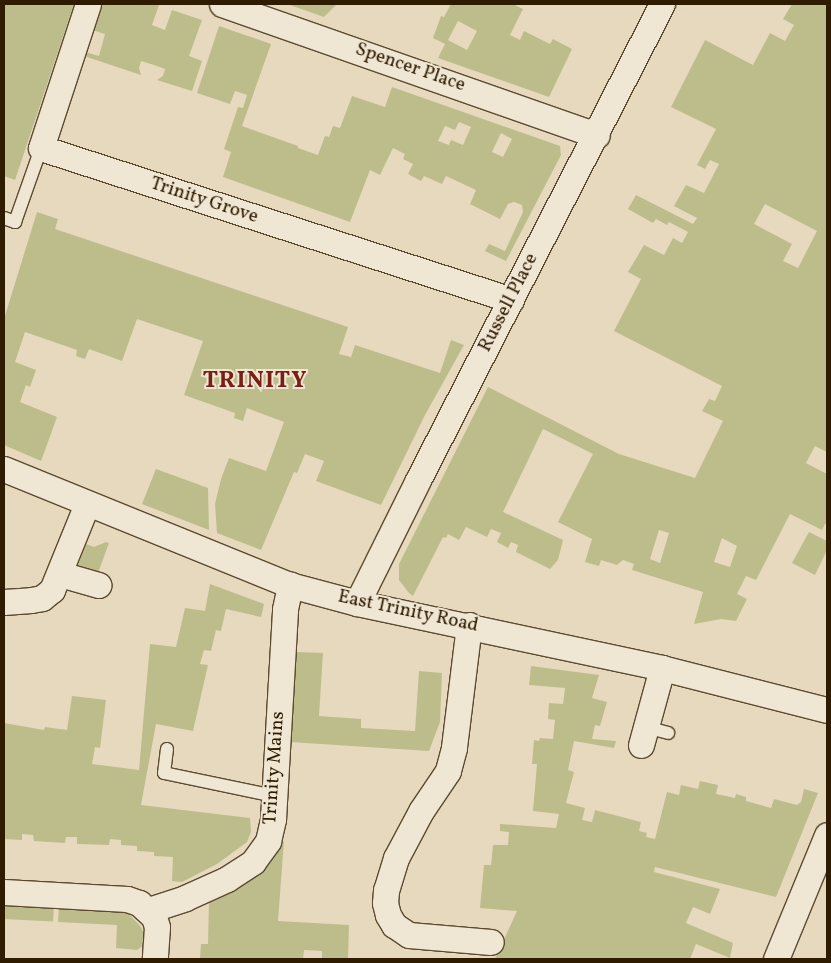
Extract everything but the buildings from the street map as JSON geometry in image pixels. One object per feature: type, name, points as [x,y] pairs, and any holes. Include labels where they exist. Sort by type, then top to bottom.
[{"type":"street","points":[[42,148],[88,4]]},
{"type":"street","name":"Spencer Place","points":[[222,4],[597,135]]},
{"type":"street","name":"Russell Place","points":[[357,602],[418,480],[597,135],[662,4]]},
{"type":"street","name":"Trinity Grove","points":[[42,148],[511,300]]},
{"type":"street","name":"East Trinity Road","points":[[4,469],[290,585],[357,602],[662,668],[827,710]]},
{"type":"street","points":[[4,602],[42,598],[52,590],[87,504]]},
{"type":"street","points":[[60,574],[98,585]]},
{"type":"street","name":"Trinity Mains","points":[[149,910],[208,888],[252,862],[268,841],[273,819],[285,609],[290,585]]},
{"type":"street","points":[[469,625],[454,748],[448,771],[421,811],[396,858],[386,890],[385,903],[388,915],[394,925],[409,935],[491,942]]},
{"type":"street","points":[[652,735],[662,668]]},
{"type":"street","points":[[776,959],[827,835]]},
{"type":"street","points":[[4,892],[127,899],[139,903],[149,910],[157,927],[156,959]]},
{"type":"lane","points":[[4,218],[15,222],[42,148]]},
{"type":"lane","points":[[167,749],[164,774],[274,796]]},
{"type":"green space","points":[[4,4],[74,4],[15,180],[4,176]]},
{"type":"green space","points":[[101,4],[159,5],[152,25],[165,30],[172,10],[202,20],[189,56],[202,61],[192,91],[157,80],[163,76],[165,69],[154,65],[141,61],[139,68],[141,75],[84,56],[85,52],[99,56],[105,34],[92,30]]},
{"type":"green space","points":[[287,4],[337,4],[324,17]]},
{"type":"green space","points":[[451,4],[513,4],[523,9],[510,35],[520,40],[524,31],[550,44],[553,39],[572,49],[549,97],[438,58],[445,44],[433,38],[441,16],[444,17]],"holes":[[[458,21],[477,31],[467,50],[448,40]]]},
{"type":"green space","points":[[792,4],[827,4],[827,452],[815,446],[806,463],[827,474],[827,524],[825,524],[822,530],[790,514],[756,580],[746,576],[737,594],[747,599],[736,621],[721,619],[694,624],[703,592],[632,570],[634,564],[623,560],[617,565],[601,560],[599,566],[585,562],[592,539],[558,522],[593,454],[543,429],[503,512],[563,540],[558,560],[550,569],[516,552],[518,545],[511,542],[508,548],[497,542],[501,533],[491,529],[487,537],[466,527],[459,540],[448,534],[446,538],[443,537],[413,596],[399,580],[399,564],[488,387],[619,454],[695,478],[723,421],[702,411],[709,399],[715,401],[722,386],[614,331],[641,279],[628,272],[644,245],[664,255],[673,238],[682,243],[688,232],[669,222],[667,225],[656,219],[653,223],[628,209],[636,195],[693,224],[697,218],[674,206],[686,185],[704,193],[719,164],[710,160],[705,169],[697,165],[716,129],[671,107],[705,40],[753,65],[770,33],[785,41],[794,25],[783,19]],"holes":[[[765,204],[817,231],[798,268],[783,261],[792,244],[754,224]],[[659,530],[669,533],[660,563],[650,559]],[[722,538],[737,546],[730,567],[714,562]]]},
{"type":"green space","points":[[219,26],[271,44],[242,126],[298,146],[298,148],[318,155],[325,136],[329,137],[333,126],[340,128],[352,96],[385,107],[392,87],[560,146],[561,155],[506,261],[485,251],[489,244],[505,251],[523,212],[522,205],[514,202],[508,204],[500,219],[470,204],[476,190],[446,176],[442,184],[424,176],[421,181],[408,174],[413,164],[403,159],[405,154],[393,148],[380,175],[370,170],[350,222],[223,177],[231,152],[224,149],[238,107],[243,108],[247,95],[235,91],[230,104],[197,93]],"holes":[[[459,122],[471,127],[463,145],[451,140],[449,145],[438,141],[445,126],[455,130]],[[501,133],[512,139],[503,157],[492,152]]]},
{"type":"green space","points":[[37,212],[58,219],[55,229],[348,327],[339,354],[351,357],[355,345],[440,373],[451,340],[464,345],[425,415],[381,505],[316,481],[324,461],[305,454],[297,473],[294,472],[261,550],[217,533],[215,504],[221,479],[229,458],[266,471],[284,422],[247,408],[243,421],[234,418],[235,413],[184,395],[203,341],[137,319],[122,361],[89,349],[85,359],[76,356],[77,350],[25,332],[15,362],[36,370],[30,387],[26,385],[20,402],[57,417],[41,461],[4,445],[4,319]]},
{"type":"green space","points":[[156,469],[208,488],[209,530],[142,504]]},
{"type":"green space","points":[[809,532],[827,541],[827,550],[815,575],[792,563]]},
{"type":"green space","points":[[106,542],[109,543],[98,573],[78,565],[86,544],[94,547]]},
{"type":"green space","points":[[210,584],[264,604],[261,617],[226,609],[221,631],[216,630],[211,651],[204,650],[200,664],[208,665],[193,731],[156,724],[141,805],[250,818],[251,832],[247,842],[217,864],[182,882],[172,881],[173,857],[154,856],[154,852],[137,851],[137,846],[121,845],[121,840],[110,839],[109,845],[77,844],[77,837],[66,837],[65,843],[34,841],[33,835],[22,834],[22,840],[4,839],[4,723],[44,730],[45,727],[67,730],[72,696],[106,700],[100,748],[95,747],[92,764],[139,770],[150,644],[176,647],[185,608],[205,611]]},
{"type":"green space","points":[[296,652],[323,653],[319,716],[361,719],[361,728],[415,731],[419,671],[442,673],[440,722],[429,751],[290,742]]},
{"type":"green space","points":[[531,666],[599,675],[592,698],[607,702],[600,726],[595,725],[592,739],[616,741],[614,748],[574,741],[568,770],[574,772],[566,803],[585,808],[582,820],[592,822],[595,810],[641,822],[639,831],[647,833],[646,837],[655,839],[667,792],[679,795],[681,785],[698,789],[700,781],[718,785],[716,794],[735,798],[736,794],[746,797],[746,801],[771,808],[774,799],[797,805],[801,802],[804,789],[818,793],[776,897],[655,867],[654,872],[720,889],[710,914],[693,907],[686,923],[733,943],[730,958],[696,944],[690,959],[495,959],[517,911],[480,908],[484,865],[491,865],[493,845],[508,845],[509,832],[500,831],[500,824],[556,828],[559,814],[533,811],[537,764],[532,764],[534,740],[539,741],[540,738],[553,739],[555,720],[548,719],[549,703],[563,704],[565,688],[529,685]]},
{"type":"green space","points":[[284,841],[278,921],[349,925],[348,959],[322,959],[322,951],[304,950],[303,959],[200,959],[201,944],[208,944],[209,901],[245,884],[264,866]]},
{"type":"green space","points":[[4,903],[54,906],[53,922],[4,919]]},
{"type":"green space","points":[[59,906],[128,913],[141,927],[145,937],[144,945],[137,950],[116,948],[117,925],[58,922]]},
{"type":"district","name":"TRINITY","points":[[255,382]]}]
